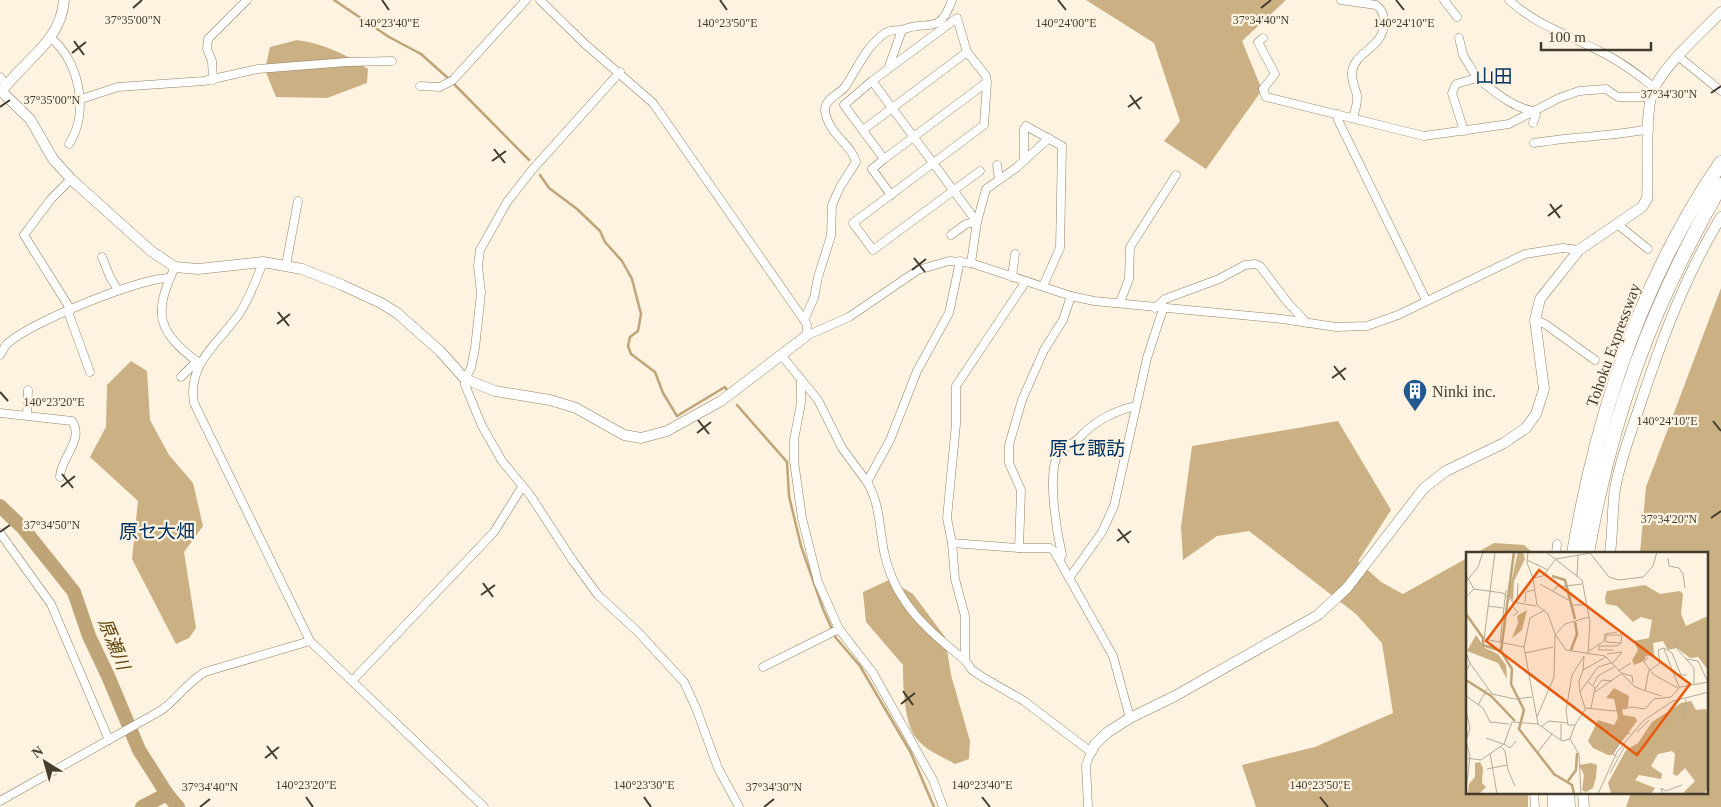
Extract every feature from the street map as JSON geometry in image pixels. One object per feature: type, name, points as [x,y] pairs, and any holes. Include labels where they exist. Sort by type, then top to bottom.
[{"type":"highway","name":"Tohoku Expressway","points":[[1574,552],[1599,440],[1625,355],[1660,270],[1688,217],[1721,163]]},
{"type":"highway","name":"Tohoku Expressway","points":[[1587,552],[1610,444],[1636,361],[1672,275],[1721,184]]},
{"type":"highway","points":[[1555,794],[1555,807]]},
{"type":"highway","points":[[1567,794],[1568,807]]},
{"type":"street","points":[[64,0],[61,20],[51,38],[2,86],[30,119],[53,159],[70,179],[151,251],[175,267],[198,269],[263,262],[286,265],[342,285],[381,303],[397,313],[440,351],[465,379],[495,391],[550,400],[576,408],[624,434],[641,438],[667,431],[721,401],[806,336],[849,318],[918,270],[940,263],[971,262],[1071,296],[1094,301],[1120,302],[1336,327],[1367,326],[1398,315],[1525,254],[1563,248],[1579,250]]},
{"type":"street","points":[[213,80],[212,61],[207,49],[208,39],[247,0]]},
{"type":"street","points":[[420,86],[440,87],[451,82],[526,0]]},
{"type":"street","points":[[540,0],[586,44],[653,103],[804,320],[806,336]]},
{"type":"street","points":[[804,320],[814,298],[818,277],[831,236],[832,205],[840,187],[856,162],[853,153],[837,137],[825,110],[826,104],[842,90],[860,62],[889,31],[937,23],[946,16],[952,0]]},
{"type":"street","points":[[1340,0],[1376,6],[1384,16],[1383,32],[1380,39],[1360,58],[1353,69],[1357,96],[1353,118]]},
{"type":"street","points":[[1444,0],[1457,17]]},
{"type":"street","points":[[1509,0],[1525,15],[1627,66],[1653,92]]},
{"type":"street","points":[[1088,807],[1086,765],[1096,744],[1108,732],[1130,718],[1175,696],[1318,615],[1347,588],[1424,488],[1446,471],[1504,444],[1526,428],[1536,414],[1544,389],[1535,320],[1540,299],[1579,250],[1642,207],[1647,199],[1649,129],[1653,92],[1664,72],[1721,12]]},
{"type":"street","points":[[884,159],[844,105],[872,81],[957,18],[967,52],[986,76],[984,126],[853,223],[873,250],[980,171]]},
{"type":"street","points":[[888,69],[902,30]]},
{"type":"street","points":[[51,38],[68,55],[81,99],[73,137],[69,144]]},
{"type":"street","points":[[1263,38],[1258,42],[1275,74],[1263,89],[1266,97],[1338,114],[1409,134],[1424,136],[1510,124],[1545,103],[1580,91],[1606,89],[1618,97],[1653,92]]},
{"type":"street","points":[[1459,38],[1463,55],[1477,78],[1509,101],[1524,109],[1533,111],[1536,115],[1533,123]]},
{"type":"street","points":[[863,130],[967,52]]},
{"type":"street","points":[[1679,57],[1721,92]]},
{"type":"street","points":[[81,99],[118,87],[180,84],[213,80],[258,69],[392,61]]},
{"type":"street","points":[[620,72],[532,170],[507,202],[480,250],[478,266],[481,293],[476,348],[471,368],[465,379],[467,392],[482,426],[502,462],[530,495],[598,595],[636,630],[684,682],[718,768],[739,807]]},
{"type":"street","points":[[1464,131],[1452,93],[1454,87],[1459,82],[1477,78]]},
{"type":"street","points":[[872,81],[977,222]]},
{"type":"street","points":[[891,195],[872,169],[987,82]]},
{"type":"street","points":[[1494,100],[1509,101]]},
{"type":"street","points":[[1338,114],[1338,120],[1426,300]]},
{"type":"street","points":[[1024,160],[1024,129],[1026,126],[1062,146],[1064,157],[1060,248],[1043,286]]},
{"type":"street","points":[[1534,143],[1562,138],[1625,134],[1649,129]]},
{"type":"street","points":[[971,262],[977,222],[986,188],[1024,160],[1049,138]]},
{"type":"street","points":[[997,165],[1000,179]]},
{"type":"street","points":[[1120,302],[1129,279],[1130,247],[1176,175]]},
{"type":"street","points":[[70,179],[51,199],[24,235],[70,311],[90,372]]},
{"type":"street","points":[[286,265],[298,201]]},
{"type":"street","points":[[1610,552],[1615,489],[1644,391],[1669,320],[1687,278],[1721,217]]},
{"type":"street","points":[[951,235],[966,224],[977,222]]},
{"type":"street","points":[[1617,224],[1648,249]]},
{"type":"street","points":[[1012,277],[1015,254]]},
{"type":"street","points":[[102,257],[110,277],[118,290]]},
{"type":"street","points":[[867,482],[890,440],[917,371],[949,313],[960,261]]},
{"type":"street","points":[[181,376],[198,362],[238,316],[251,295],[263,262]]},
{"type":"street","points":[[1070,577],[1102,532],[1114,506],[1159,308],[1165,299],[1219,279],[1244,265],[1255,264],[1260,266],[1288,303],[1307,323]]},
{"type":"street","points":[[175,267],[161,308],[166,332],[198,362]]},
{"type":"street","points":[[0,355],[5,346],[19,336],[70,311],[138,283],[170,278]]},
{"type":"street","points":[[965,660],[965,616],[955,579],[952,543],[947,518],[947,498],[956,424],[956,386],[1026,281]]},
{"type":"street","points":[[1019,548],[1020,490],[1009,463],[1009,445],[1022,400],[1044,350],[1063,320],[1071,296]]},
{"type":"street","points":[[1535,320],[1545,324],[1595,360]]},
{"type":"street","points":[[0,338],[5,346]]},
{"type":"street","points":[[782,356],[818,400],[842,448],[874,494],[885,556],[896,590],[923,624],[965,660],[972,670],[1024,701],[1091,752]]},
{"type":"street","points":[[198,362],[193,388],[194,403],[310,641],[484,807]]},
{"type":"street","points":[[801,380],[801,403],[794,440],[796,488],[809,552],[818,582],[835,631],[873,673],[933,780],[943,807]]},
{"type":"street","points":[[27,414],[28,390]]},
{"type":"street","points":[[1060,558],[1062,555],[1054,482],[1054,466],[1058,455],[1064,448],[1075,442],[1087,428],[1125,408],[1136,406]]},
{"type":"street","points":[[0,413],[70,419],[74,423],[75,435],[72,450],[61,468],[60,477]]},
{"type":"street","points":[[352,682],[494,532],[522,487]]},
{"type":"street","points":[[0,533],[51,604],[110,740]]},
{"type":"street","points":[[952,543],[1019,548],[1050,548],[1060,558],[1117,665],[1130,718]]},
{"type":"street","points":[[1556,544],[1556,552]]},
{"type":"street","points":[[763,667],[835,631]]},
{"type":"street","points":[[0,801],[171,704],[191,682],[205,672],[310,641]]},
{"type":"street","points":[[1534,794],[1535,807]]},
{"type":"street","points":[[1583,794],[1584,807]]},
{"type":"shaded area","points":[[1086,0],[1286,0],[1242,41],[1262,90],[1206,169],[1164,141],[1180,121],[1154,43]]},
{"type":"shaded area","points":[[297,40],[326,47],[343,54],[368,69],[367,83],[327,98],[276,97],[265,70],[270,47]]},
{"type":"shaded area","points":[[1721,288],[1721,807],[1626,807],[1631,794],[1708,794],[1708,552],[1640,552],[1646,487]]},
{"type":"shaded area","points":[[131,361],[147,371],[150,420],[169,455],[193,483],[203,526],[184,552],[196,628],[189,638],[176,644],[132,559],[138,501],[90,457],[106,427],[107,385]]},
{"type":"shaded area","points":[[1338,421],[1391,510],[1358,561],[1381,582],[1403,594],[1466,559],[1466,794],[1528,794],[1528,807],[1256,807],[1242,765],[1315,747],[1393,713],[1382,643],[1356,614],[1249,531],[1217,536],[1183,560],[1181,527],[1192,446]]},
{"type":"shaded area","points":[[1494,543],[1524,545],[1532,552],[1478,552]]},
{"type":"shaded area","points":[[889,580],[913,594],[945,637],[951,675],[970,741],[969,759],[955,764],[924,746],[912,731],[905,703],[903,665],[866,622],[863,592]]},
{"type":"waterway","points":[[334,0],[389,37],[421,54],[449,79]]},
{"type":"waterway","points":[[453,83],[529,160]]},
{"type":"waterway","points":[[540,175],[549,188],[577,209],[600,231],[605,242],[622,261],[632,279],[641,314],[638,331],[630,337],[628,346],[631,354],[655,372],[663,393],[677,416],[725,387],[727,390]]},
{"type":"waterway","points":[[737,405],[787,462],[789,496],[801,546],[823,609],[836,638],[860,666],[911,753],[934,807]]},
{"type":"waterway","name":"原瀬川","points":[[0,506],[23,528],[74,592],[89,636],[139,750],[167,794],[178,807]]},
{"type":"waterway","points":[[142,807],[167,794]]},
{"type":"place","name":"Ninki inc.","points":[[1415,412]]},
{"type":"district","name":"山田","points":[[1494,76]]},
{"type":"district","name":"原セ諏訪","points":[[1087,448]]},
{"type":"district","name":"原セ大畑","points":[[157,531]]}]
